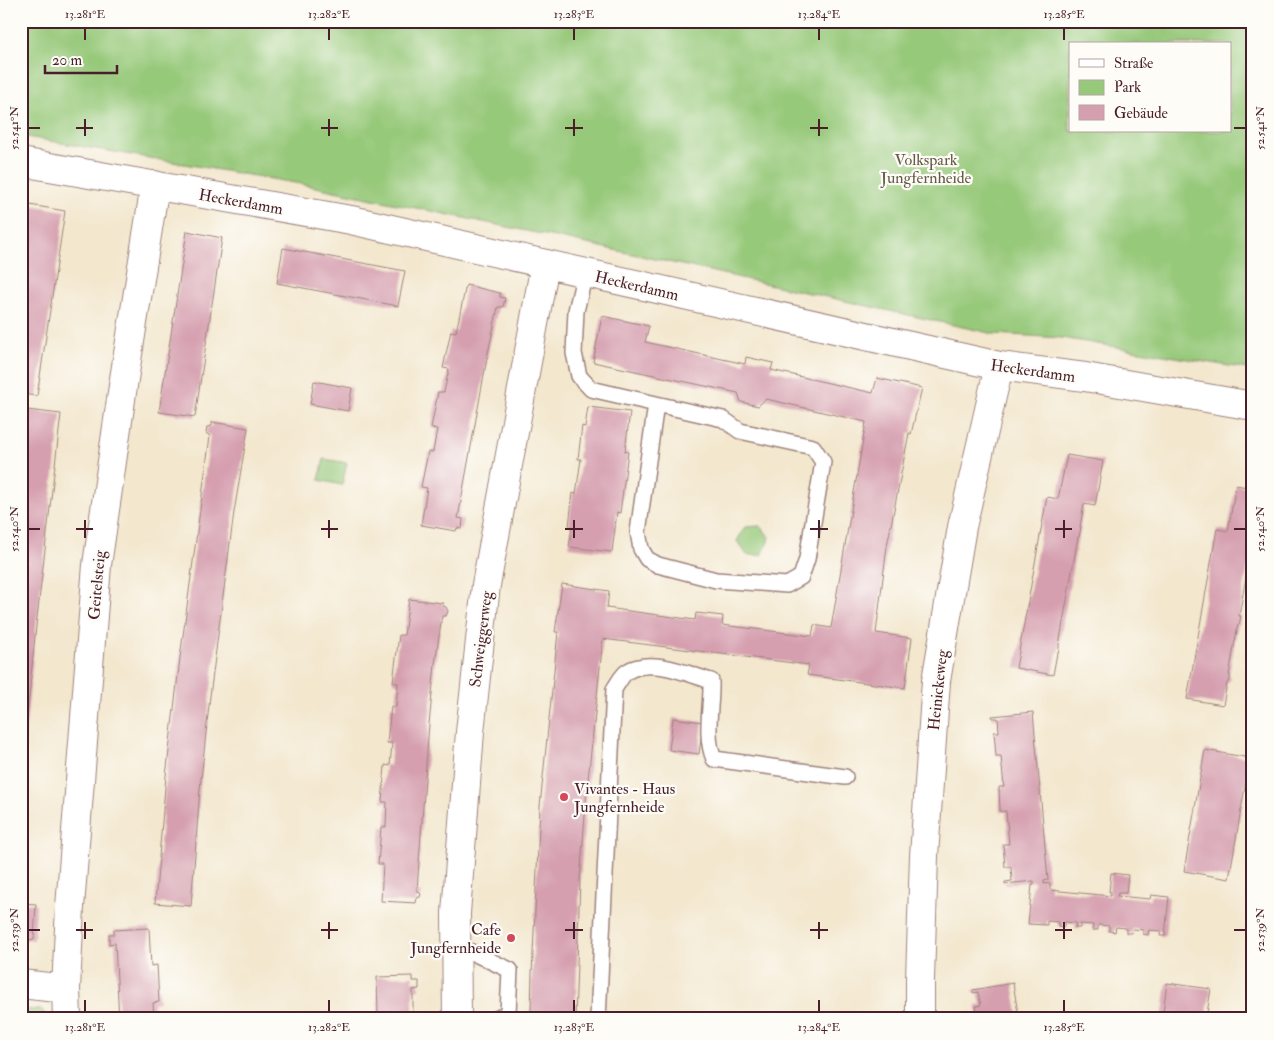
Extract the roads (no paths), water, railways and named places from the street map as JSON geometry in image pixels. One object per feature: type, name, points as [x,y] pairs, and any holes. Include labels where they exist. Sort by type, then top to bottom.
[{"type":"street","name":"Heckerdamm","points":[[21,162],[351,220],[998,366],[1085,377],[1253,406]]},
{"type":"street","name":"Geitelsteig","points":[[66,1019],[66,989],[97,565],[155,185]]},
{"type":"street","name":"Schweiggerweg","points":[[456,1019],[456,914],[470,732],[486,585],[545,264]]},
{"type":"street","name":"Heinickeweg","points":[[920,1019],[924,856],[936,681],[962,527],[998,366]]},
{"type":"street","points":[[21,984],[66,989]]},
{"type":"lane","points":[[585,273],[576,311],[574,353],[579,376],[591,389],[723,419],[740,431],[813,447],[823,462],[807,560],[801,577],[787,585],[716,580],[658,566],[647,559],[641,549],[638,532],[656,404]]},
{"type":"lane","points":[[598,1019],[614,690],[626,671],[643,665],[668,668],[711,681],[710,751],[714,759],[845,777]]},
{"type":"lane","points":[[456,945],[510,970],[508,1013],[496,1019]]},
{"type":"place","name":"Vivantes - Haus Jungfernheide","points":[[564,797]]},
{"type":"place","name":"Cafe Jungfernheide","points":[[511,938]]},
{"type":"park label","name":"Volkspark Jungfernheide","points":[[926,168]]}]
